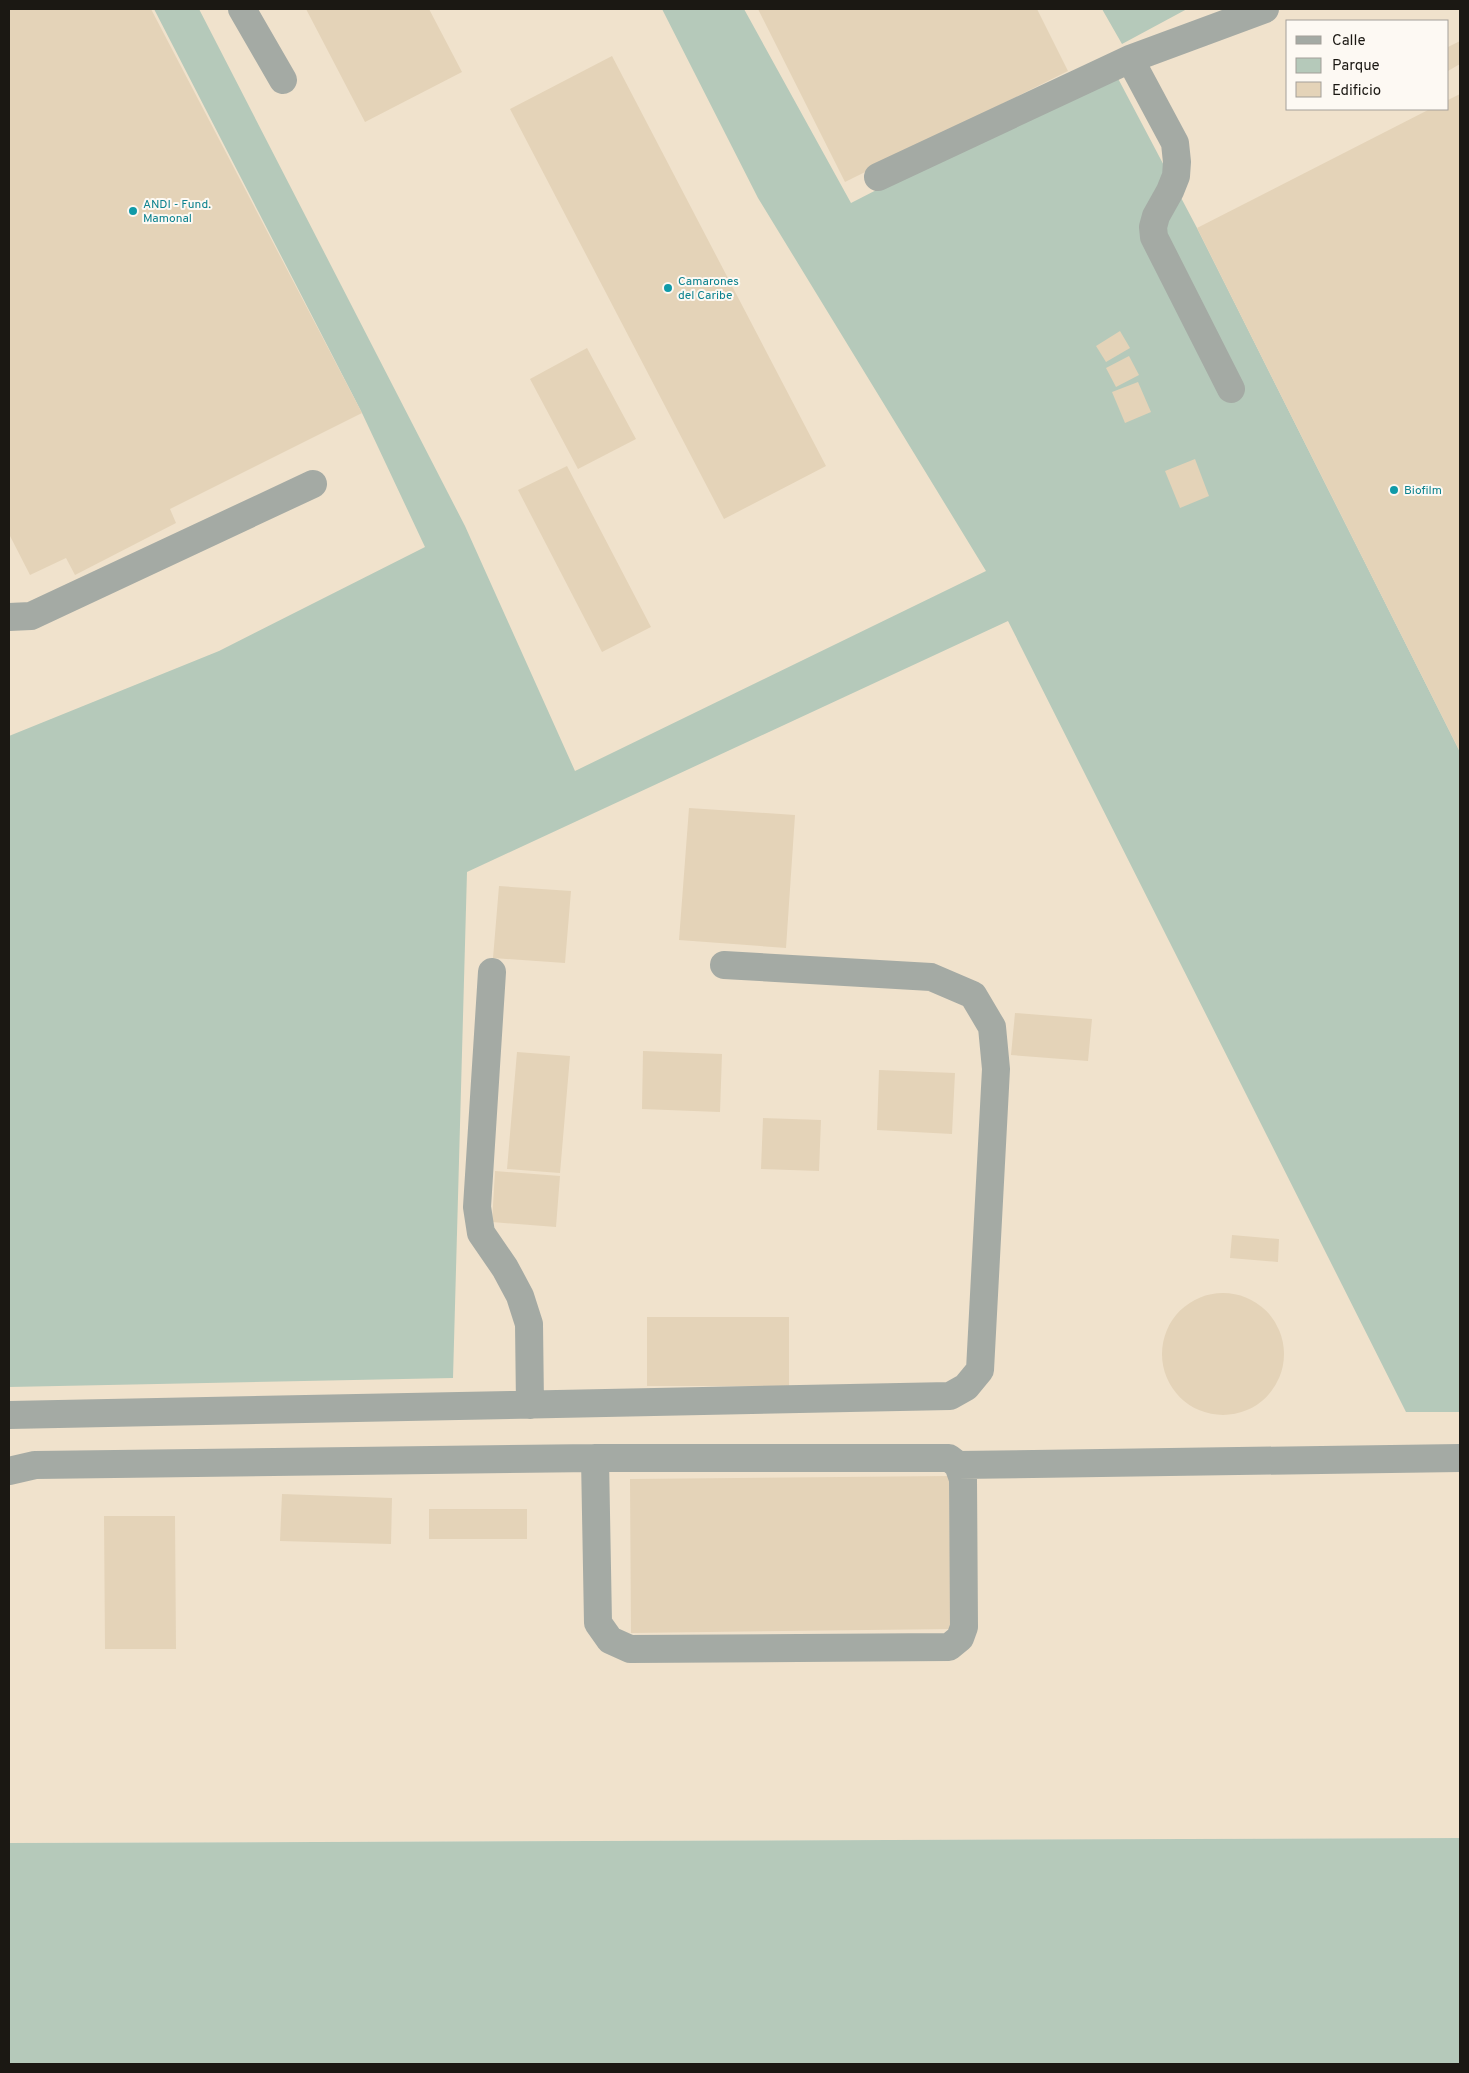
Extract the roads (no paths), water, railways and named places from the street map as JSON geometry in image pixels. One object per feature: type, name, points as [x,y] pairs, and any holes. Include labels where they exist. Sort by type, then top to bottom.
[{"type":"lane","points":[[242,9],[283,80]]},
{"type":"lane","points":[[878,177],[1130,59],[1265,9]]},
{"type":"lane","points":[[1130,59],[1175,143],[1176,176],[1170,192],[1156,216],[1153,227],[1154,237],[1230,389]]},
{"type":"lane","points":[[9,617],[31,616],[313,484]]},
{"type":"lane","points":[[9,1415],[950,1396],[966,1388],[980,1370],[996,1069],[992,1027],[973,995],[931,977],[724,965]]},
{"type":"lane","points":[[492,972],[477,1207],[481,1233],[505,1268],[520,1296],[529,1324],[530,1404]]},
{"type":"lane","points":[[9,1471],[35,1465],[595,1458],[949,1458],[958,1465],[963,1479],[964,1627],[960,1638],[949,1647],[630,1649],[610,1640],[598,1623],[595,1458]]},
{"type":"lane","points":[[958,1465],[1460,1458]]},
{"type":"place","name":"ANDI - Fund. Mamonal","points":[[133,211]]},
{"type":"place","name":"Camarones del Caribe","points":[[668,288]]},
{"type":"place","name":"Biofilm","points":[[1394,490]]}]
